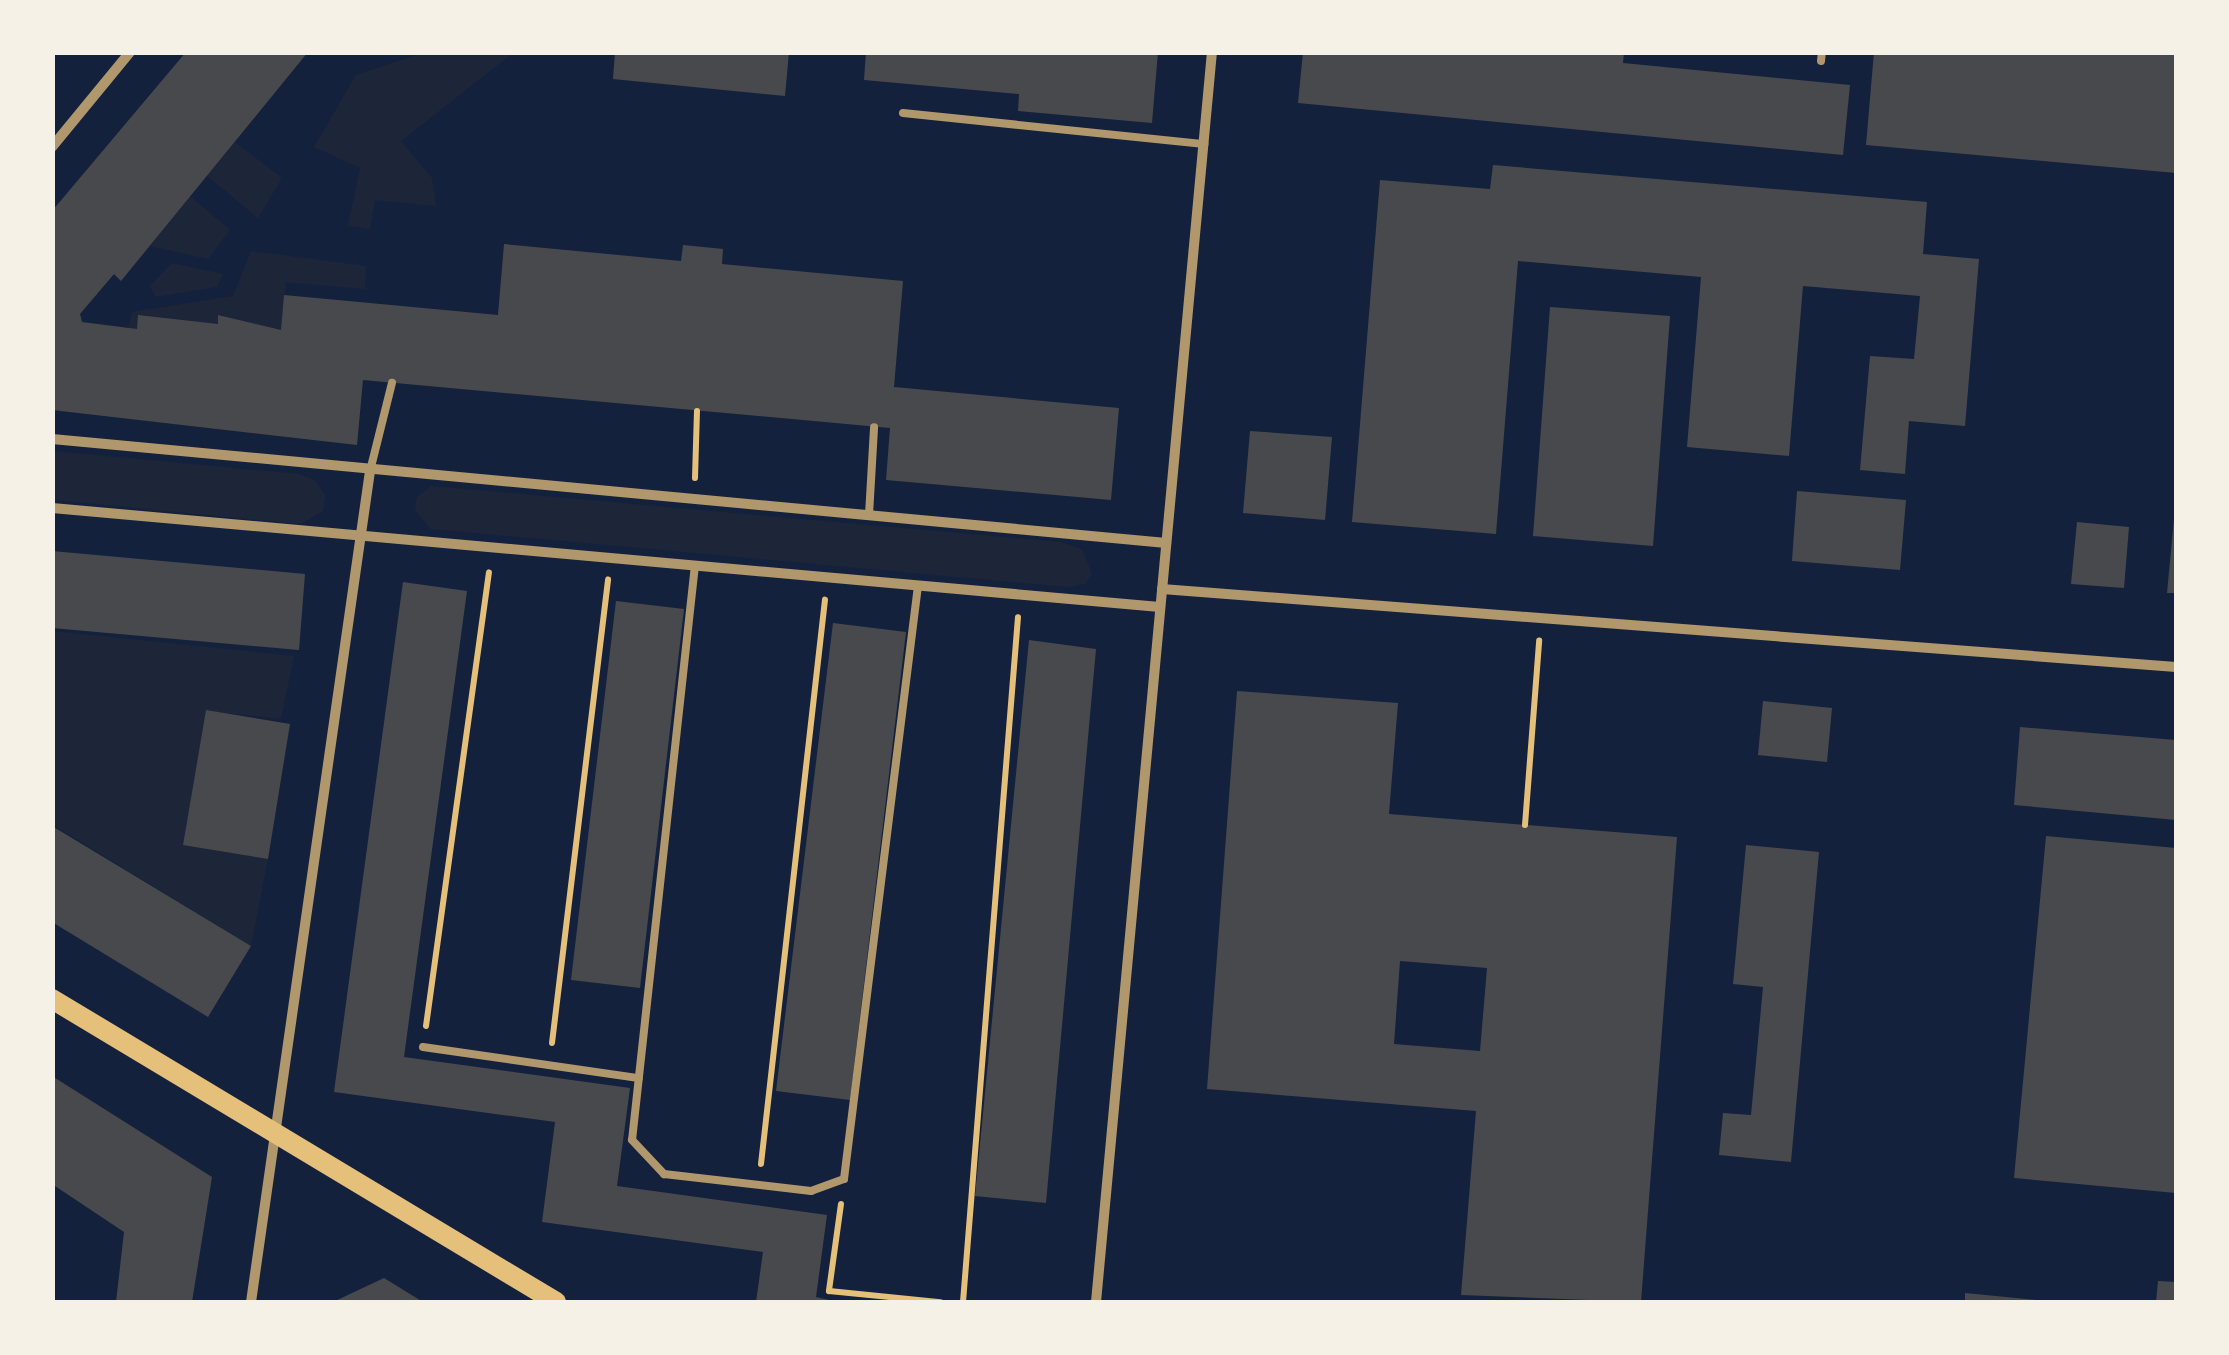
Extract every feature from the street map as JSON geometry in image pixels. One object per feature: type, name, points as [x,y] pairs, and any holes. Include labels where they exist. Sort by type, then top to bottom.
[{"type":"main road","points":[[52,999],[556,1302]]},
{"type":"street","points":[[52,147],[130,52]]},
{"type":"street","points":[[1096,1302],[1212,52]]},
{"type":"street","points":[[52,439],[1166,544]]},
{"type":"street","points":[[251,1302],[370,471]]},
{"type":"street","points":[[52,508],[1160,607]]},
{"type":"street","points":[[1162,588],[2176,667]]},
{"type":"lane","points":[[903,113],[1204,144]]},
{"type":"lane","points":[[370,471],[392,383]]},
{"type":"lane","points":[[869,515],[874,427]]},
{"type":"lane","points":[[696,565],[632,1140],[664,1174],[811,1191],[844,1178],[918,586]]},
{"type":"lane","points":[[424,1048],[639,1078]]},
{"type":"path","points":[[694,499],[697,411]]},
{"type":"path","points":[[424,1048],[493,546]]},
{"type":"path","points":[[550,1065],[611,558]]},
{"type":"path","points":[[758,1185],[827,578]]},
{"type":"path","points":[[963,1302],[1020,596]]},
{"type":"path","points":[[1525,824],[1541,618]]},
{"type":"path","points":[[844,1178],[829,1291],[940,1302]]},
{"type":"shaded area","points":[[425,52],[513,53],[401,141],[432,178],[436,206],[375,200],[370,229],[348,226],[360,168],[314,147],[356,75]]},
{"type":"shaded area","points":[[235,142],[282,178],[258,218],[207,176]]},
{"type":"shaded area","points":[[190,196],[230,230],[208,259],[150,246]]},
{"type":"shaded area","points":[[251,251],[366,266],[365,289],[286,282],[281,330],[219,315],[218,324],[139,316],[137,329],[128,329],[132,312],[233,296]]},
{"type":"shaded area","points":[[172,263],[223,274],[217,287],[156,297],[150,286]]},
{"type":"shaded area","points":[[53,451],[300,474],[316,481],[325,495],[323,511],[301,524],[53,500]]},
{"type":"shaded area","points":[[431,486],[1060,542],[1082,549],[1092,574],[1085,584],[1068,587],[430,529],[415,509],[417,497]]},
{"type":"shaded area","points":[[52,631],[294,656],[281,719],[206,711],[183,844],[268,859],[251,946],[53,825]]},
{"type":"building","points":[[186,52],[308,52],[121,281],[114,274],[80,314],[82,322],[137,329],[138,315],[218,324],[218,315],[281,330],[284,295],[498,315],[504,244],[681,261],[683,245],[723,249],[722,264],[903,281],[894,387],[1119,408],[1111,500],[886,480],[890,428],[363,380],[357,445],[52,410],[52,211]]},
{"type":"building","points":[[615,52],[789,52],[785,96],[613,79]]},
{"type":"building","points":[[866,52],[1158,52],[1152,123],[1018,111],[1019,94],[864,80]]},
{"type":"building","points":[[1303,52],[1624,52],[1623,63],[1850,85],[1843,155],[1298,103]]},
{"type":"building","points":[[1874,52],[2176,52],[2176,173],[1866,145]]},
{"type":"building","points":[[1493,165],[1927,202],[1923,254],[1979,259],[1965,426],[1909,421],[1905,474],[1860,470],[1870,356],[1914,359],[1920,296],[1803,286],[1789,456],[1687,447],[1701,277],[1518,261],[1496,534],[1352,522],[1380,180],[1490,189]]},
{"type":"building","points":[[1550,307],[1670,316],[1653,546],[1533,536]]},
{"type":"building","points":[[1250,431],[1332,437],[1325,520],[1243,513]]},
{"type":"building","points":[[1797,491],[1906,500],[1900,570],[1792,561]]},
{"type":"building","points":[[2174,519],[2176,593],[2167,593]]},
{"type":"building","points":[[2077,522],[2129,527],[2124,588],[2071,584]]},
{"type":"building","points":[[52,551],[305,574],[299,650],[52,628]]},
{"type":"building","points":[[403,582],[467,591],[404,1057],[630,1088],[617,1186],[827,1215],[816,1297],[838,1302],[756,1302],[763,1252],[542,1222],[555,1122],[334,1092]]},
{"type":"building","points":[[616,601],[684,609],[640,988],[571,980]]},
{"type":"building","points":[[833,623],[906,632],[850,1100],[776,1091]]},
{"type":"building","points":[[1029,640],[1096,649],[1046,1203],[975,1196]]},
{"type":"building","points":[[1237,691],[1398,703],[1389,814],[1677,837],[1641,1302],[1461,1295],[1476,1111],[1207,1089]],"holes":[[[1400,961],[1487,968],[1480,1051],[1394,1044]]]},
{"type":"building","points":[[1763,701],[1832,708],[1827,762],[1758,755]]},
{"type":"building","points":[[206,710],[290,724],[268,859],[183,845]]},
{"type":"building","points":[[2020,727],[2176,740],[2176,820],[2014,805]]},
{"type":"building","points":[[52,826],[251,946],[208,1017],[52,922]]},
{"type":"building","points":[[2046,836],[2176,848],[2176,1193],[2014,1178]]},
{"type":"building","points":[[1746,845],[1819,852],[1791,1162],[1719,1155],[1723,1113],[1751,1115],[1763,987],[1733,984]]},
{"type":"building","points":[[52,1076],[212,1177],[192,1302],[116,1302],[124,1232],[52,1184]]},
{"type":"building","points":[[384,1278],[423,1302],[333,1302]]},
{"type":"building","points":[[2158,1281],[2176,1282],[2176,1302],[2156,1302]]},
{"type":"building","points":[[1965,1293],[2036,1300],[2036,1302],[1965,1302]]}]
